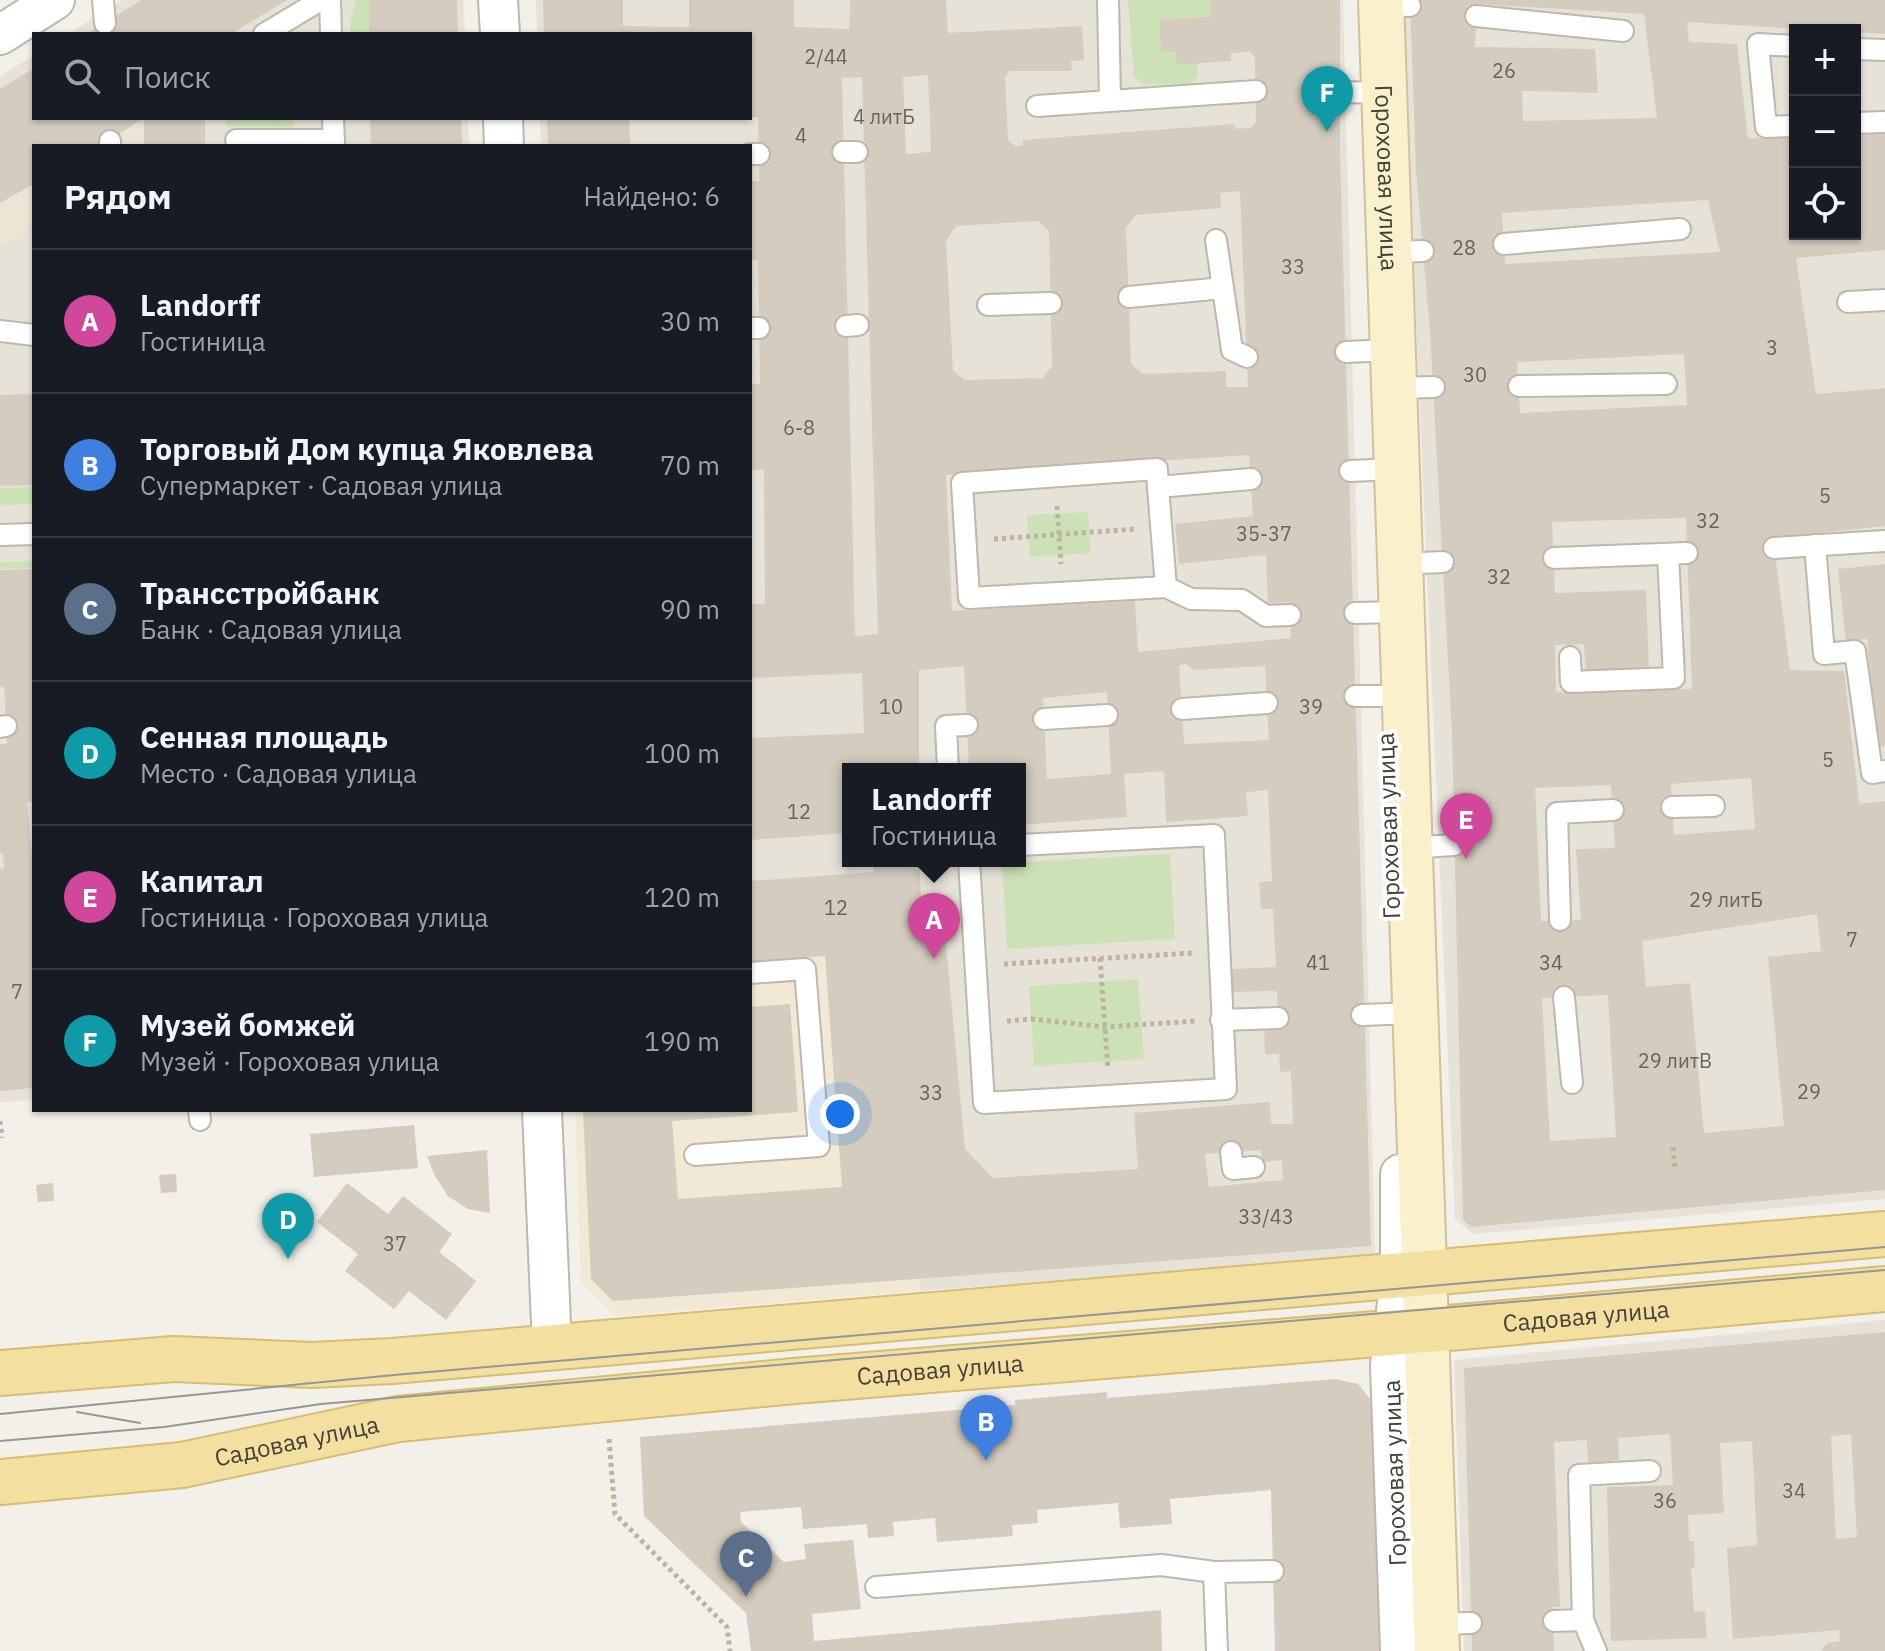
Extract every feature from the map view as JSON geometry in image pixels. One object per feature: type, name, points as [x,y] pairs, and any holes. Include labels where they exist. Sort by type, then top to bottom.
[{"type":"main road","points":[[0,1373],[174,1359],[312,1365],[552,1348],[1885,1234]]},
{"type":"main road","name":"Садовая улица","points":[[4,1486],[182,1465],[398,1419],[794,1381],[1410,1332],[1885,1289]]},
{"type":"street","points":[[0,35],[55,0]]},
{"type":"street","points":[[498,0],[500,32]]},
{"type":"street","name":"Гороховая улица","points":[[1383,3],[1364,93],[1388,366]]},
{"type":"street","name":"Гороховая улица","points":[[1364,93],[1406,251],[1374,470],[1390,1014],[1412,1273],[1400,1651]]},
{"type":"street","points":[[503,120],[504,144]]},
{"type":"street","name":"Гороховая улица","points":[[1374,470],[1399,564],[1379,612]]},
{"type":"street","name":"Гороховая улица","points":[[1381,696],[1408,848],[1390,1014]]},
{"type":"street","points":[[542,1112],[552,1348]]},
{"type":"street","name":"Гороховая улица","points":[[1404,1566],[1448,1632]]},
{"type":"lane","points":[[103,0],[105,23]]},
{"type":"lane","points":[[267,32],[321,0]]},
{"type":"lane","points":[[330,0],[331,32]]},
{"type":"lane","points":[[1108,0],[1110,100]]},
{"type":"lane","points":[[1476,16],[1623,31]]},
{"type":"lane","points":[[1789,46],[1758,44],[1766,127],[1789,126]]},
{"type":"lane","points":[[1861,49],[1885,50]]},
{"type":"lane","points":[[1037,106],[1256,91]]},
{"type":"lane","points":[[236,140],[334,143],[333,120]]},
{"type":"lane","points":[[1861,123],[1885,122]]},
{"type":"lane","points":[[1504,244],[1680,229]]},
{"type":"lane","points":[[1216,240],[1232,350],[1247,357]]},
{"type":"lane","points":[[1129,297],[1223,288]]},
{"type":"lane","points":[[1848,302],[1885,300]]},
{"type":"lane","points":[[988,305],[1051,303]]},
{"type":"lane","points":[[0,331],[32,335]]},
{"type":"lane","points":[[1519,386],[1666,384]]},
{"type":"lane","points":[[1166,587],[1157,469],[962,483],[969,598],[1166,587],[1191,599],[1242,600],[1266,616],[1290,615]]},
{"type":"lane","points":[[1158,487],[1251,479]]},
{"type":"lane","points":[[0,535],[32,534]]},
{"type":"lane","points":[[1774,548],[1885,541]]},
{"type":"lane","points":[[1815,545],[1824,654],[1855,651],[1872,773],[1885,771]]},
{"type":"lane","points":[[1554,558],[1678,554],[1674,678],[1571,682],[1570,657]]},
{"type":"lane","points":[[1399,564],[1443,562]]},
{"type":"lane","points":[[1182,709],[1267,703]]},
{"type":"lane","points":[[1044,719],[1107,715]]},
{"type":"lane","points":[[948,763],[946,726],[967,725]]},
{"type":"lane","points":[[1672,807],[1714,806]]},
{"type":"lane","points":[[1560,920],[1557,813],[1613,810]]},
{"type":"lane","points":[[969,867],[984,1103],[1227,1097],[1214,835],[1026,845]]},
{"type":"lane","points":[[1537,840],[1559,841]]},
{"type":"lane","points":[[1408,848],[1454,845]]},
{"type":"lane","points":[[695,1155],[819,1146],[805,969],[752,973]]},
{"type":"lane","points":[[1564,997],[1572,1083]]},
{"type":"lane","points":[[1221,1020],[1278,1018]]},
{"type":"lane","points":[[1231,1152],[1233,1169],[1254,1167]]},
{"type":"lane","points":[[1596,1651],[1583,1620],[1579,1475],[1650,1471]]},
{"type":"lane","points":[[876,1587],[1161,1565],[1214,1572],[1273,1571]]},
{"type":"lane","points":[[1214,1572],[1217,1651]]},
{"type":"lane","points":[[1554,1621],[1583,1620]]},
{"type":"path","points":[[1055,477],[1063,593]]},
{"type":"path","points":[[965,541],[1161,527]]},
{"type":"path","points":[[974,966],[1218,951]]},
{"type":"path","points":[[1100,958],[1108,1061]]},
{"type":"path","points":[[978,1022],[1031,1019],[1105,1027],[1221,1020]]},
{"type":"path","points":[[0,1121],[2,1138]]},
{"type":"path","points":[[1673,1147],[1675,1169]]},
{"type":"path","points":[[608,1434],[615,1514],[727,1627],[730,1651]]},
{"type":"shaded area","points":[[123,0],[463,0],[465,32],[71,32]]},
{"type":"shaded area","points":[[536,0],[1343,0],[1375,1256],[920,1291],[889,936],[752,941],[752,144],[541,144],[540,120],[752,120],[752,32],[537,32]]},
{"type":"shaded area","points":[[1402,0],[1885,0],[1885,1199],[1473,1234],[1455,1219]]},
{"type":"shaded area","points":[[32,56],[32,120],[468,120],[469,144],[32,144],[32,1100],[0,1102],[0,76]]},
{"type":"shaded area","points":[[32,69],[32,120],[144,120],[144,144],[32,144],[32,228],[0,247],[0,89]]},
{"type":"shaded area","points":[[889,936],[920,1291],[616,1316],[581,1282],[575,1112],[752,1112],[752,941]]},
{"type":"shaded area","points":[[1885,1320],[1885,1651],[1464,1651],[1454,1360]]},
{"type":"green space","points":[[356,0],[369,0],[369,32],[350,32]]},
{"type":"green space","points":[[1128,0],[1210,0],[1211,17],[1159,19],[1161,52],[1176,52],[1197,63],[1198,75],[1191,84],[1145,85],[1134,77]]},
{"type":"green space","points":[[226,120],[293,120],[293,127],[226,126]]},
{"type":"green space","points":[[32,487],[32,504],[0,505],[0,488]]},
{"type":"green space","points":[[1088,512],[1091,553],[1030,557],[1027,515]]},
{"type":"green space","points":[[32,561],[32,568],[0,569],[0,562]]},
{"type":"green space","points":[[1170,854],[1175,939],[1007,949],[1002,867],[1026,867],[1026,862]]},
{"type":"green space","points":[[1138,979],[1144,1059],[1034,1066],[1029,986]]},
{"type":"building","points":[[141,0],[287,0],[234,32],[90,32]]},
{"type":"building","points":[[369,0],[457,0],[458,32],[369,32]]},
{"type":"building","points":[[543,0],[623,0],[623,26],[689,27],[689,0],[794,0],[794,27],[849,29],[850,0],[946,0],[948,33],[1082,26],[1084,60],[1071,61],[1072,71],[1010,71],[1005,77],[1008,140],[1015,146],[1023,145],[1023,140],[1234,124],[1235,129],[1251,128],[1256,122],[1255,57],[1250,52],[1231,53],[1231,61],[1177,65],[1176,52],[1161,53],[1159,19],[1211,17],[1210,0],[1340,0],[1340,154],[1371,1246],[613,1301],[591,1279],[583,1112],[752,1112],[752,1007],[790,1004],[798,1112],[672,1121],[678,1199],[842,1187],[825,956],[752,962],[752,881],[874,872],[874,867],[954,867],[920,869],[922,934],[945,934],[965,1149],[993,1178],[1138,1169],[1134,1113],[1270,1102],[1271,1124],[1293,1124],[1291,1071],[1280,1072],[1279,1054],[1265,1054],[1264,1028],[1278,1027],[1277,991],[1232,992],[1231,969],[1276,967],[1273,909],[1261,909],[1259,882],[1272,881],[1268,790],[1246,792],[1248,816],[1166,822],[1164,771],[1124,774],[1127,817],[1026,825],[1026,763],[969,763],[964,666],[919,670],[919,763],[842,763],[842,833],[752,840],[752,738],[864,733],[862,673],[752,678],[752,604],[765,604],[764,470],[752,470],[752,384],[760,384],[758,260],[752,260],[752,181],[759,181],[758,117],[752,117],[752,32],[544,32]],"holes":[[[928,75],[931,152],[906,154],[903,77]],[[862,77],[878,634],[855,636],[842,78]],[[1240,191],[1248,387],[1226,387],[1226,371],[1143,374],[1131,364],[1126,228],[1135,215],[1221,208],[1220,193]],[[1038,221],[1049,231],[1052,366],[1043,378],[965,380],[953,371],[946,241],[956,226]],[[1249,455],[1253,516],[1175,524],[1179,564],[1266,555],[1268,603],[1290,602],[1291,638],[1138,652],[1135,601],[952,611],[946,475]],[[1186,664],[1194,670],[1265,666],[1269,740],[1184,744],[1179,665]],[[1107,692],[1111,774],[1047,779],[1043,698]],[[1261,1150],[1262,1162],[1282,1160],[1283,1180],[1209,1187],[1205,1154]]]},
{"type":"building","points":[[1410,0],[1885,0],[1885,34],[1861,33],[1861,24],[1789,24],[1789,28],[1687,22],[1689,42],[1737,44],[1748,138],[1789,137],[1789,240],[1861,240],[1861,135],[1885,134],[1885,250],[1796,258],[1816,394],[1885,388],[1885,526],[1773,538],[1790,670],[1844,671],[1859,804],[1885,801],[1885,1190],[1471,1227],[1463,1220],[1452,733],[1430,331],[1416,170]],"holes":[[[1477,4],[1644,14],[1657,118],[1523,121],[1522,91],[1598,93],[1595,49],[1475,47]],[[1708,200],[1720,252],[1505,264],[1502,213]],[[1684,354],[1687,405],[1520,413],[1517,362]],[[1686,518],[1692,689],[1556,692],[1555,645],[1584,644],[1586,674],[1649,672],[1646,590],[1555,593],[1552,522]],[[1751,778],[1755,829],[1674,835],[1671,784]],[[1611,785],[1615,848],[1576,849],[1581,920],[1541,921],[1535,788]],[[1817,914],[1821,951],[1768,957],[1784,1126],[1704,1133],[1690,983],[1646,987],[1642,941]],[[1608,995],[1616,1137],[1550,1141],[1542,998]]]},
{"type":"building","points":[[32,69],[32,120],[140,120],[104,144],[32,144],[32,185],[0,203],[0,89]]},
{"type":"building","points":[[144,120],[205,120],[205,144],[144,144]]},
{"type":"building","points":[[370,120],[461,120],[462,144],[371,144]]},
{"type":"building","points":[[547,120],[629,120],[630,144],[548,144]]},
{"type":"building","points":[[32,394],[32,485],[0,486],[0,395]]},
{"type":"building","points":[[1885,564],[1885,746],[1877,747],[1867,638],[1846,643],[1838,569]]},
{"type":"building","points":[[32,569],[32,801],[27,802],[32,856],[32,1088],[0,1091],[0,869],[4,868],[3,853],[0,853],[0,744],[7,744],[4,686],[0,687],[0,570]]},
{"type":"building","points":[[414,1125],[418,1168],[314,1177],[310,1134]]},
{"type":"building","points":[[487,1150],[490,1213],[468,1209],[448,1196],[427,1156]]},
{"type":"building","points":[[176,1174],[177,1192],[161,1193],[159,1175]]},
{"type":"building","points":[[53,1183],[54,1201],[38,1202],[36,1185]]},
{"type":"building","points":[[347,1183],[388,1214],[403,1196],[452,1234],[439,1252],[476,1281],[446,1320],[409,1291],[394,1309],[345,1271],[358,1254],[317,1222]]},
{"type":"building","points":[[1885,1332],[1885,1651],[1821,1651],[1827,1643],[1840,1641],[1839,1630],[1733,1639],[1727,1548],[1757,1545],[1752,1441],[1720,1443],[1724,1513],[1688,1515],[1689,1541],[1694,1541],[1695,1567],[1691,1568],[1694,1612],[1705,1611],[1707,1638],[1611,1641],[1607,1487],[1673,1485],[1670,1434],[1618,1438],[1619,1460],[1588,1463],[1587,1440],[1554,1442],[1560,1607],[1553,1607],[1554,1651],[1472,1651],[1464,1368]],"holes":[[[1851,1434],[1857,1537],[1836,1539],[1831,1436]]]},
{"type":"building","points":[[1334,1379],[1358,1384],[1374,1404],[1384,1651],[1275,1651],[1271,1490],[1170,1499],[1172,1524],[1120,1528],[1118,1503],[1037,1510],[1038,1523],[1012,1525],[1013,1536],[937,1542],[935,1518],[893,1522],[894,1536],[868,1538],[867,1524],[803,1529],[801,1507],[740,1512],[741,1522],[784,1562],[806,1559],[804,1544],[853,1540],[861,1609],[812,1614],[814,1641],[1161,1610],[1162,1651],[751,1651],[746,1613],[644,1516],[640,1437],[1015,1405],[1015,1400],[1107,1392],[1107,1398]]},
{"type":"tram line","points":[[0,1414],[394,1375],[1885,1247]]},
{"type":"tram line","points":[[0,1441],[164,1427],[321,1404],[1885,1270]]},
{"type":"tram line","points":[[77,1412],[140,1423]]},
{"type":"place","name":"Музей бомжей","points":[[1327,132]]},
{"type":"place","name":"Капитал","points":[[1466,859]]},
{"type":"place","name":"Landorff","points":[[934,959]]},
{"type":"place","name":"Сенная площадь","points":[[288,1259]]},
{"type":"place","name":"Торговый Дом купца Яковлева","points":[[986,1461]]},
{"type":"place","name":"Трансстройбанк","points":[[746,1597]]}]
